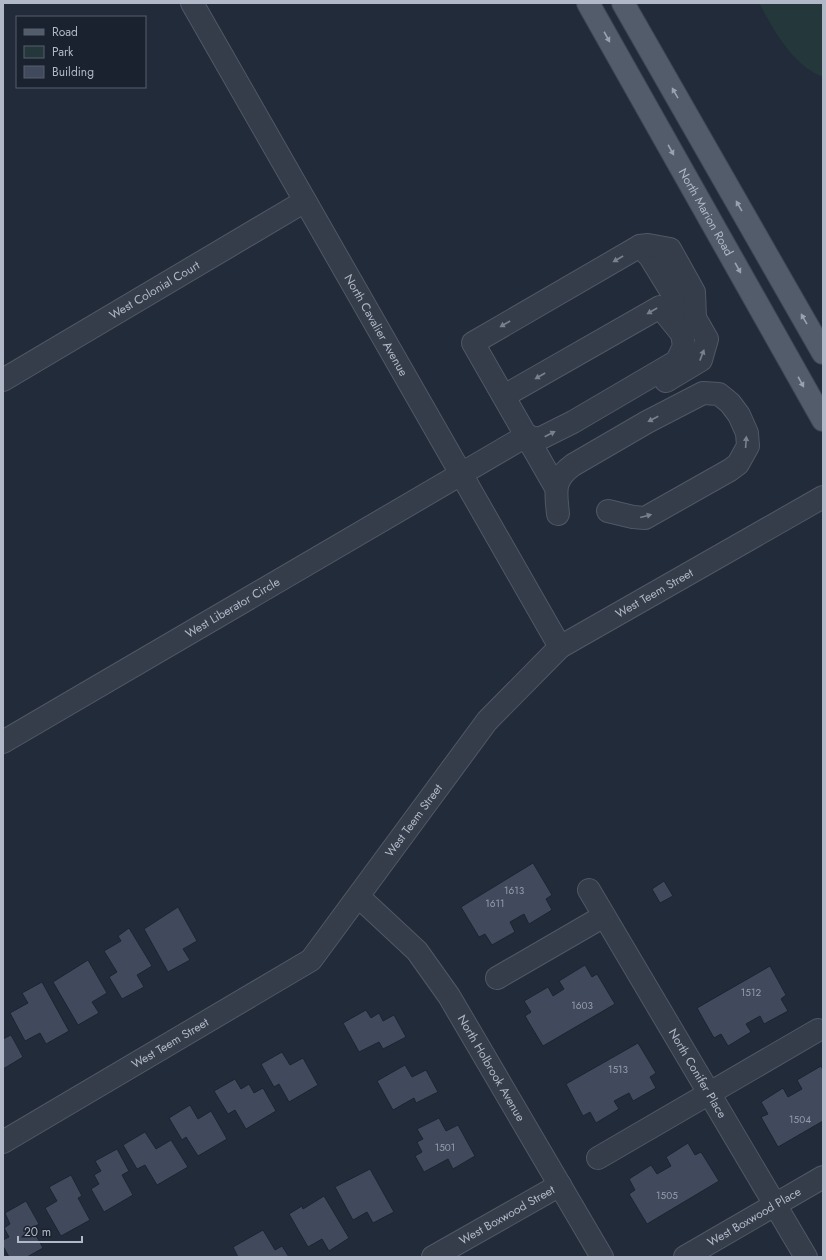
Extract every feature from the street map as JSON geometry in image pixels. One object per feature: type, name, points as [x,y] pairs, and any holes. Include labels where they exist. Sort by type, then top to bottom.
[{"type":"main road","name":"North Marion Road","points":[[588,3],[823,420]]},
{"type":"main road","points":[[624,3],[823,353]]},
{"type":"street","name":"North Cavalier Avenue","points":[[192,3],[560,647]]},
{"type":"street","name":"West Colonial Court","points":[[3,380],[306,201]]},
{"type":"street","points":[[558,514],[555,486],[473,343],[640,246],[648,245],[670,249],[694,292],[695,318],[707,339],[701,360],[597,424],[573,422]]},
{"type":"street","points":[[504,396],[660,307],[682,334],[684,346],[677,361],[573,422],[539,439],[526,436]]},
{"type":"street","points":[[555,486],[564,471],[573,465],[696,396],[703,393],[719,394],[730,403],[739,415],[746,433],[748,446],[738,464],[645,518],[632,517],[608,511]]},
{"type":"street","name":"West Liberator Circle","points":[[3,742],[526,436]]},
{"type":"street","name":"West Teem Street","points":[[3,1142],[310,960],[359,897],[487,721],[560,647],[823,497]]},
{"type":"street","name":"North Conifer Place","points":[[589,890],[806,1257]]},
{"type":"street","name":"North Holbrook Avenue","points":[[359,897],[417,951],[449,996],[602,1257]]},
{"type":"street","points":[[497,978],[604,916]]},
{"type":"street","points":[[598,1158],[818,1030]]},
{"type":"street","name":"West Boxwood Place","points":[[685,1257],[823,1177]]},
{"type":"street","name":"West Boxwood Street","points":[[433,1257],[560,1185]]},
{"type":"green space","points":[[759,3],[823,3],[823,77],[802,64],[785,46]]},
{"type":"building","points":[[533,863],[552,895],[546,899],[552,910],[529,924],[524,914],[510,922],[515,932],[492,945],[485,934],[479,937],[461,907]]},
{"type":"building","points":[[664,881],[673,896],[660,903],[652,889]]},
{"type":"building","points":[[178,907],[197,941],[183,949],[190,960],[168,972],[144,929]]},
{"type":"building","points":[[129,928],[152,966],[137,975],[144,987],[122,999],[109,977],[117,972],[104,951],[121,941],[118,936]]},
{"type":"building","points":[[88,960],[107,993],[92,1002],[99,1013],[78,1025],[53,982]]},
{"type":"building","points":[[585,965],[592,977],[597,974],[615,1004],[543,1046],[525,1016],[531,1012],[524,1001],[548,987],[553,996],[564,989],[559,981]]},
{"type":"building","points":[[770,966],[786,995],[781,999],[788,1011],[764,1024],[760,1016],[746,1024],[751,1032],[728,1046],[721,1034],[714,1038],[697,1008]]},
{"type":"building","points":[[42,982],[69,1031],[46,1044],[40,1033],[25,1041],[10,1013],[28,1003],[22,993]]},
{"type":"building","points":[[366,1010],[371,1018],[379,1013],[383,1021],[394,1015],[406,1037],[383,1049],[379,1042],[359,1052],[343,1023]]},
{"type":"building","points":[[11,1035],[23,1057],[3,1069],[3,1039]]},
{"type":"building","points":[[638,1043],[656,1073],[650,1077],[656,1088],[633,1101],[629,1093],[614,1101],[619,1109],[596,1123],[590,1112],[583,1116],[566,1084]]},
{"type":"building","points":[[282,1052],[290,1065],[303,1058],[318,1085],[289,1102],[279,1084],[274,1087],[261,1064]]},
{"type":"building","points":[[405,1065],[412,1077],[426,1070],[438,1092],[416,1103],[414,1098],[393,1110],[377,1081]]},
{"type":"building","points":[[821,1066],[823,1070],[823,1121],[778,1147],[761,1117],[768,1114],[761,1102],[783,1088],[788,1097],[802,1089],[797,1080]]},
{"type":"building","points":[[235,1079],[241,1089],[249,1084],[254,1093],[263,1088],[276,1111],[246,1129],[235,1110],[228,1114],[214,1091]]},
{"type":"building","points":[[190,1105],[198,1119],[211,1111],[227,1139],[198,1156],[186,1137],[182,1140],[169,1118]]},
{"type":"building","points":[[439,1118],[446,1131],[458,1125],[475,1156],[453,1169],[448,1159],[424,1172],[415,1156],[422,1152],[417,1142],[423,1139],[417,1129]]},
{"type":"building","points":[[145,1132],[156,1149],[171,1140],[188,1167],[157,1185],[145,1165],[137,1169],[123,1145]]},
{"type":"building","points":[[688,1143],[695,1155],[701,1152],[719,1181],[647,1224],[629,1194],[635,1190],[629,1179],[651,1165],[657,1174],[671,1166],[666,1157]]},
{"type":"building","points":[[117,1149],[129,1171],[122,1175],[133,1195],[104,1212],[91,1189],[99,1184],[94,1175],[101,1171],[95,1161]]},
{"type":"building","points":[[370,1169],[394,1212],[373,1223],[367,1212],[353,1220],[335,1187]]},
{"type":"building","points":[[71,1175],[82,1196],[78,1198],[90,1220],[61,1236],[45,1208],[57,1201],[49,1187]]},
{"type":"building","points":[[324,1196],[349,1238],[329,1251],[322,1239],[308,1247],[289,1214],[302,1206],[303,1209]]},
{"type":"building","points":[[26,1201],[39,1224],[32,1228],[43,1248],[27,1257],[9,1257],[3,1246],[3,1240],[9,1237],[4,1228],[10,1224],[5,1213]]},
{"type":"building","points":[[263,1230],[275,1250],[282,1246],[289,1257],[238,1257],[233,1247]]}]
